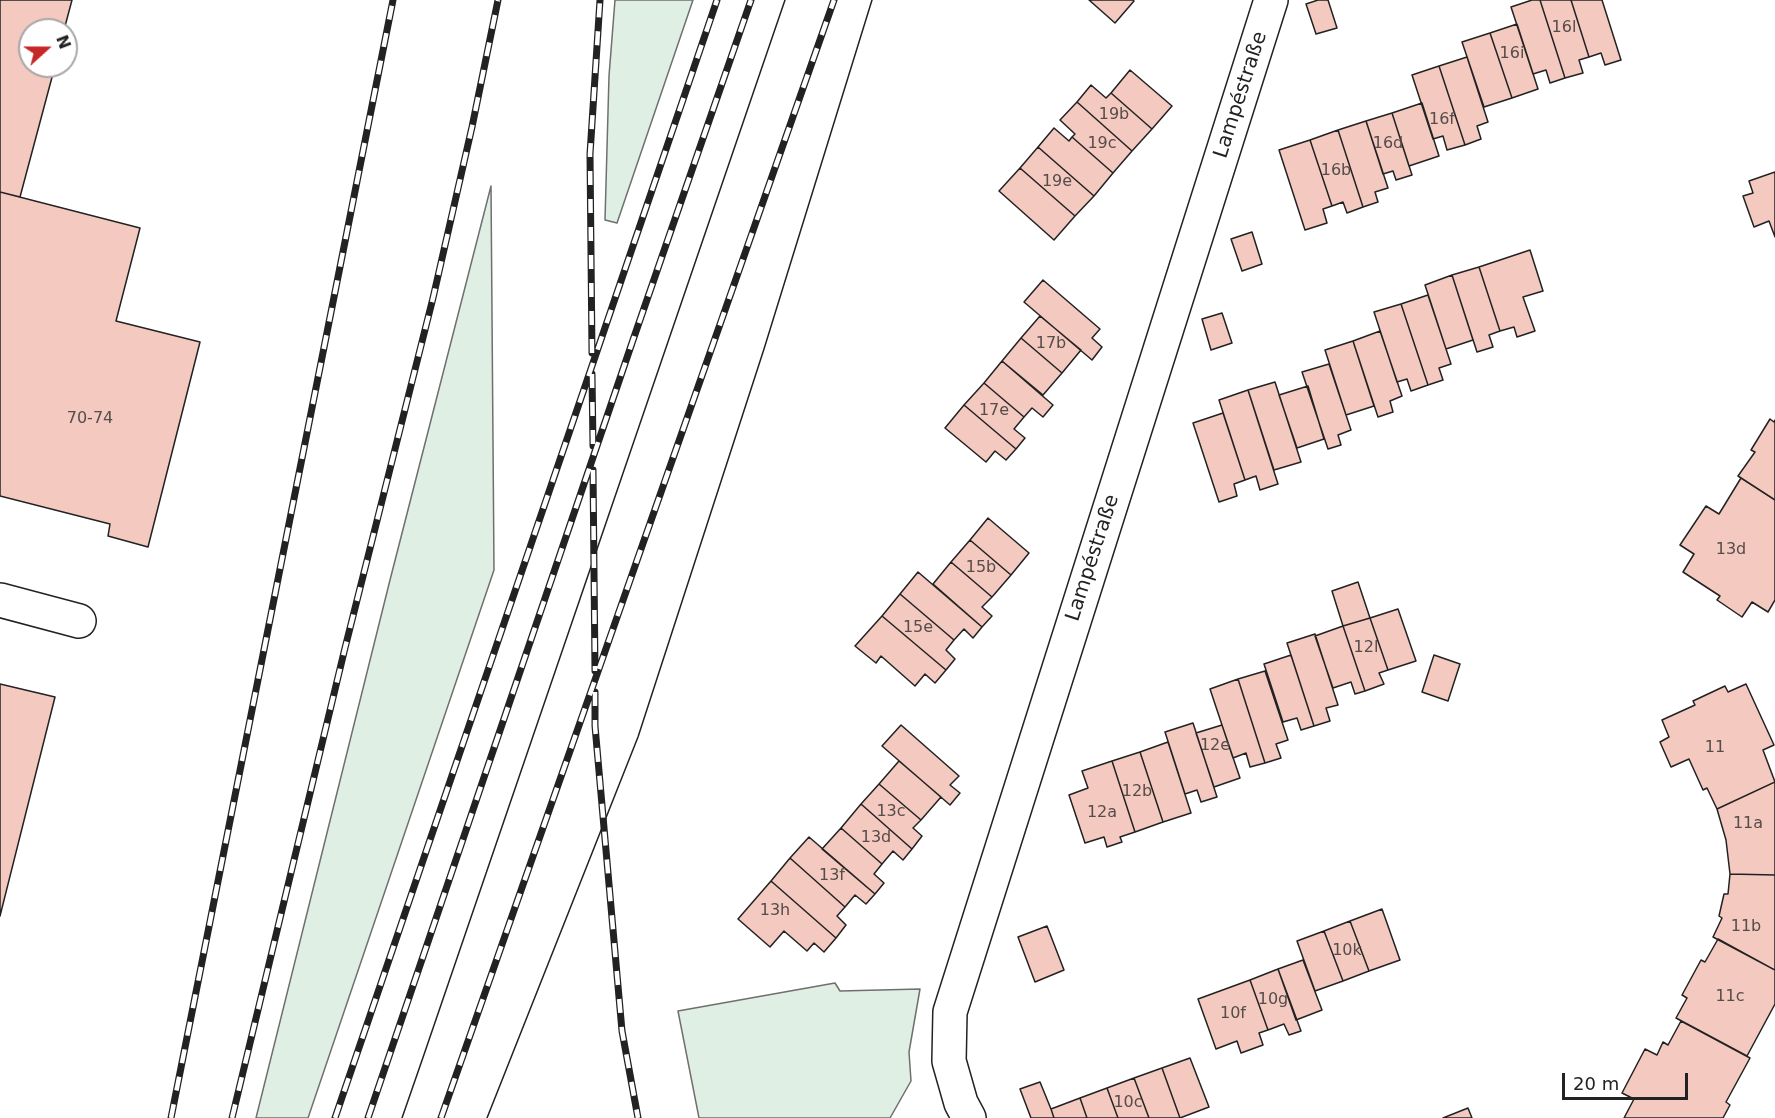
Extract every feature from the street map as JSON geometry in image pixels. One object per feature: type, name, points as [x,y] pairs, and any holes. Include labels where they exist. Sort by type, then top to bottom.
[{"type":"street","name":"Lampéstraße","points":[[969,1118],[961,1102],[949,1061],[950,1012],[1271,0]]},
{"type":"street","points":[[0,600],[79,621]]},
{"type":"green space","points":[[615,0],[693,0],[617,223],[605,220],[609,76]]},
{"type":"green space","points":[[491,186],[494,570],[308,1118],[256,1118],[390,580]]},
{"type":"green space","points":[[835,983],[840,991],[920,989],[909,1052],[911,1081],[890,1118],[699,1118],[678,1011]]},
{"type":"building","points":[[0,0],[72,0],[67,18],[18,18],[18,78],[52,78],[20,197],[0,192]]},
{"type":"building","points":[[1089,0],[1133,0],[1134,1],[1115,23]]},
{"type":"building","points":[[1328,0],[1337,28],[1316,34],[1306,4]]},
{"type":"building","points":[[1532,0],[1540,0],[1565,78],[1550,83],[1546,70],[1533,74],[1511,7]]},
{"type":"building","points":[[1540,0],[1571,0],[1589,57],[1579,60],[1583,73],[1565,78]]},
{"type":"building","points":[[1571,0],[1602,0],[1621,60],[1605,65],[1601,53],[1589,57]]},
{"type":"building","points":[[1517,24],[1538,89],[1512,98],[1490,33]]},
{"type":"building","points":[[1490,33],[1512,98],[1484,107],[1462,42]]},
{"type":"building","points":[[1467,57],[1488,122],[1477,126],[1481,139],[1465,145],[1439,66]]},
{"type":"building","points":[[1439,66],[1465,145],[1447,150],[1443,136],[1433,139],[1412,75]]},
{"type":"building","points":[[1130,70],[1172,106],[1152,129],[1111,93]]},
{"type":"building","points":[[1091,85],[1106,98],[1111,93],[1152,129],[1132,151],[1077,102]]},
{"type":"building","points":[[1077,102],[1132,151],[1113,173],[1072,137],[1075,134],[1060,120]]},
{"type":"building","points":[[1422,103],[1439,156],[1409,166],[1392,113]]},
{"type":"building","points":[[1392,113],[1412,175],[1396,180],[1393,171],[1383,174],[1366,121]]},
{"type":"building","points":[[1366,121],[1388,188],[1375,192],[1378,202],[1363,207],[1338,130]]},
{"type":"building","points":[[1054,128],[1069,141],[1072,137],[1113,173],[1094,196],[1038,147]]},
{"type":"building","points":[[1338,130],[1363,207],[1347,213],[1343,202],[1332,206],[1310,140]]},
{"type":"building","points":[[1310,140],[1332,206],[1323,209],[1327,223],[1305,230],[1279,150]]},
{"type":"building","points":[[1038,147],[1094,196],[1075,216],[1020,168]]},
{"type":"building","points":[[1020,168],[1075,216],[1054,240],[999,191]]},
{"type":"building","points":[[1775,172],[1775,237],[1769,221],[1754,227],[1743,196],[1753,193],[1749,181]]},
{"type":"building","points":[[0,192],[140,228],[116,321],[200,342],[148,547],[108,536],[110,524],[0,496]]},
{"type":"building","points":[[1252,232],[1262,264],[1242,271],[1231,239]]},
{"type":"building","points":[[1530,250],[1543,291],[1523,297],[1535,331],[1517,337],[1514,327],[1500,331],[1479,267]]},
{"type":"building","points":[[1479,267],[1500,331],[1489,335],[1493,347],[1477,352],[1452,275]]},
{"type":"building","points":[[1452,275],[1473,340],[1446,349],[1425,285]]},
{"type":"building","points":[[1043,280],[1100,329],[1092,338],[1102,347],[1092,360],[1024,302]]},
{"type":"building","points":[[1428,295],[1451,364],[1439,368],[1443,380],[1428,385],[1401,304]]},
{"type":"building","points":[[1401,304],[1428,385],[1411,391],[1407,379],[1397,382],[1374,312]]},
{"type":"building","points":[[1222,313],[1232,343],[1211,350],[1202,319]]},
{"type":"building","points":[[1040,316],[1081,350],[1062,373],[1021,338]]},
{"type":"building","points":[[1380,331],[1402,396],[1390,401],[1393,412],[1378,417],[1353,341]]},
{"type":"building","points":[[1021,338],[1062,373],[1043,395],[1002,361]]},
{"type":"building","points":[[1353,341],[1374,406],[1346,415],[1325,350]]},
{"type":"building","points":[[1002,361],[1053,405],[1043,417],[1032,408],[1024,417],[984,383]]},
{"type":"building","points":[[1329,364],[1351,430],[1338,435],[1341,445],[1328,449],[1302,372]]},
{"type":"building","points":[[1275,382],[1301,462],[1274,470],[1248,390]]},
{"type":"building","points":[[984,383],[1024,417],[1014,429],[1025,438],[1016,449],[964,405]]},
{"type":"building","points":[[1308,386],[1324,439],[1297,448],[1279,395]]},
{"type":"building","points":[[1248,390],[1278,484],[1260,490],[1256,476],[1245,480],[1219,400]]},
{"type":"building","points":[[964,405],[1016,449],[1006,460],[995,451],[986,462],[945,428]]},
{"type":"building","points":[[1223,413],[1245,480],[1234,484],[1237,496],[1219,502],[1193,423]]},
{"type":"building","points":[[1770,419],[1774,422],[1775,420],[1775,500],[1738,476],[1755,452],[1751,450]]},
{"type":"building","points":[[1741,478],[1775,500],[1775,600],[1768,612],[1752,602],[1742,617],[1717,600],[1720,596],[1683,572],[1694,554],[1680,545],[1706,506],[1719,514]]},
{"type":"building","points":[[988,518],[1029,553],[1011,575],[970,540]]},
{"type":"building","points":[[970,540],[1011,575],[992,597],[951,562]]},
{"type":"building","points":[[951,562],[992,597],[982,607],[992,616],[982,627],[933,584]]},
{"type":"building","points":[[918,572],[982,627],[973,638],[964,629],[954,640],[900,594]]},
{"type":"building","points":[[1358,582],[1370,618],[1343,626],[1332,591]]},
{"type":"building","points":[[900,594],[954,640],[946,650],[955,659],[946,670],[882,616]]},
{"type":"building","points":[[1398,609],[1416,661],[1388,670],[1370,618]]},
{"type":"building","points":[[882,616],[946,670],[935,683],[925,674],[915,686],[881,656],[876,663],[855,646]]},
{"type":"building","points":[[1370,618],[1388,670],[1379,673],[1384,684],[1365,691],[1343,626]]},
{"type":"building","points":[[1343,626],[1365,691],[1355,694],[1351,682],[1333,688],[1315,636]]},
{"type":"building","points":[[1315,634],[1338,705],[1326,708],[1330,721],[1314,726],[1287,643]]},
{"type":"building","points":[[1291,655],[1314,726],[1301,730],[1297,718],[1283,722],[1264,664]]},
{"type":"building","points":[[1434,655],[1460,664],[1448,701],[1422,692]]},
{"type":"building","points":[[1265,671],[1288,740],[1276,744],[1281,758],[1265,763],[1238,679]]},
{"type":"building","points":[[1238,679],[1265,763],[1250,767],[1246,753],[1233,758],[1210,689]]},
{"type":"building","points":[[0,684],[55,697],[0,916]]},
{"type":"building","points":[[1746,684],[1774,745],[1763,750],[1775,782],[1717,809],[1707,788],[1703,790],[1689,759],[1671,767],[1660,742],[1669,737],[1662,720],[1695,705],[1693,701],[1725,686],[1728,692]]},
{"type":"building","points":[[1193,723],[1217,797],[1201,802],[1197,790],[1185,794],[1165,732]]},
{"type":"building","points":[[901,725],[959,776],[950,785],[960,793],[950,805],[882,746]]},
{"type":"building","points":[[1222,725],[1240,778],[1214,787],[1196,733]]},
{"type":"building","points":[[1168,742],[1191,813],[1163,822],[1140,752]]},
{"type":"building","points":[[1140,752],[1163,822],[1135,832],[1112,761]]},
{"type":"building","points":[[899,761],[941,797],[921,820],[879,784]]},
{"type":"building","points":[[1112,761],[1135,832],[1120,837],[1122,842],[1107,847],[1104,837],[1085,843],[1069,795],[1088,788],[1082,771]]},
{"type":"building","points":[[1775,782],[1775,875],[1730,874],[1726,840],[1717,809]]},
{"type":"building","points":[[879,784],[921,820],[913,828],[922,836],[912,849],[861,804]]},
{"type":"building","points":[[861,804],[912,849],[903,860],[893,851],[882,864],[841,828]]},
{"type":"building","points":[[841,828],[882,864],[874,874],[884,883],[875,894],[822,849]]},
{"type":"building","points":[[809,837],[875,894],[866,904],[855,895],[845,907],[790,858]]},
{"type":"building","points":[[790,858],[845,907],[837,916],[846,925],[836,938],[771,881]]},
{"type":"building","points":[[1730,874],[1775,875],[1775,970],[1713,937],[1722,918],[1719,916],[1724,894],[1728,894]]},
{"type":"building","points":[[771,881],[836,938],[824,952],[814,943],[807,951],[784,931],[770,947],[738,919]]},
{"type":"building","points":[[1382,909],[1400,960],[1369,971],[1350,921]]},
{"type":"building","points":[[1350,921],[1369,971],[1343,981],[1324,931]]},
{"type":"building","points":[[1047,926],[1064,970],[1035,982],[1018,937]]},
{"type":"building","points":[[1324,931],[1343,981],[1315,991],[1297,941]]},
{"type":"building","points":[[1718,939],[1775,970],[1775,1004],[1747,1056],[1676,1018],[1687,998],[1682,995],[1701,960],[1705,962]]},
{"type":"building","points":[[1303,960],[1322,1010],[1296,1020],[1278,969]]},
{"type":"building","points":[[1278,969],[1301,1031],[1289,1035],[1284,1024],[1268,1030],[1250,980]]},
{"type":"building","points":[[1250,980],[1268,1030],[1259,1033],[1263,1045],[1241,1053],[1237,1041],[1216,1049],[1198,999]]},
{"type":"building","points":[[1681,1021],[1750,1058],[1726,1102],[1730,1105],[1723,1118],[1624,1118],[1634,1099],[1622,1093],[1645,1049],[1657,1055],[1663,1042],[1668,1045]]},
{"type":"building","points":[[1190,1058],[1209,1107],[1180,1118],[1162,1068]]},
{"type":"building","points":[[1162,1068],[1180,1118],[1149,1118],[1134,1078]]},
{"type":"building","points":[[1134,1078],[1149,1118],[1118,1118],[1107,1088]]},
{"type":"building","points":[[1040,1082],[1054,1118],[1031,1118],[1020,1089]]},
{"type":"building","points":[[1107,1088],[1118,1118],[1087,1118],[1080,1098]]},
{"type":"building","points":[[1080,1098],[1087,1118],[1054,1118],[1051,1109]]},
{"type":"building","points":[[1468,1108],[1472,1118],[1443,1118]]},
{"type":"tram line","points":[[402,1118],[785,0]]},
{"type":"tram line","points":[[487,1118],[638,737],[764,349],[872,0]]},
{"type":"railway","points":[[171,1118],[393,0]]},
{"type":"railway","points":[[232,1118],[345,648],[433,298],[498,0]]},
{"type":"railway","points":[[592,353],[590,154],[600,0]]},
{"type":"railway","points":[[335,1118],[717,0]]},
{"type":"railway","points":[[368,1118],[751,0]]},
{"type":"railway","points":[[441,1118],[834,0]]},
{"type":"railway","points":[[592,374],[593,446]]},
{"type":"railway","points":[[593,470],[595,671]]},
{"type":"railway","points":[[595,692],[595,726],[622,1031],[638,1118]]}]
